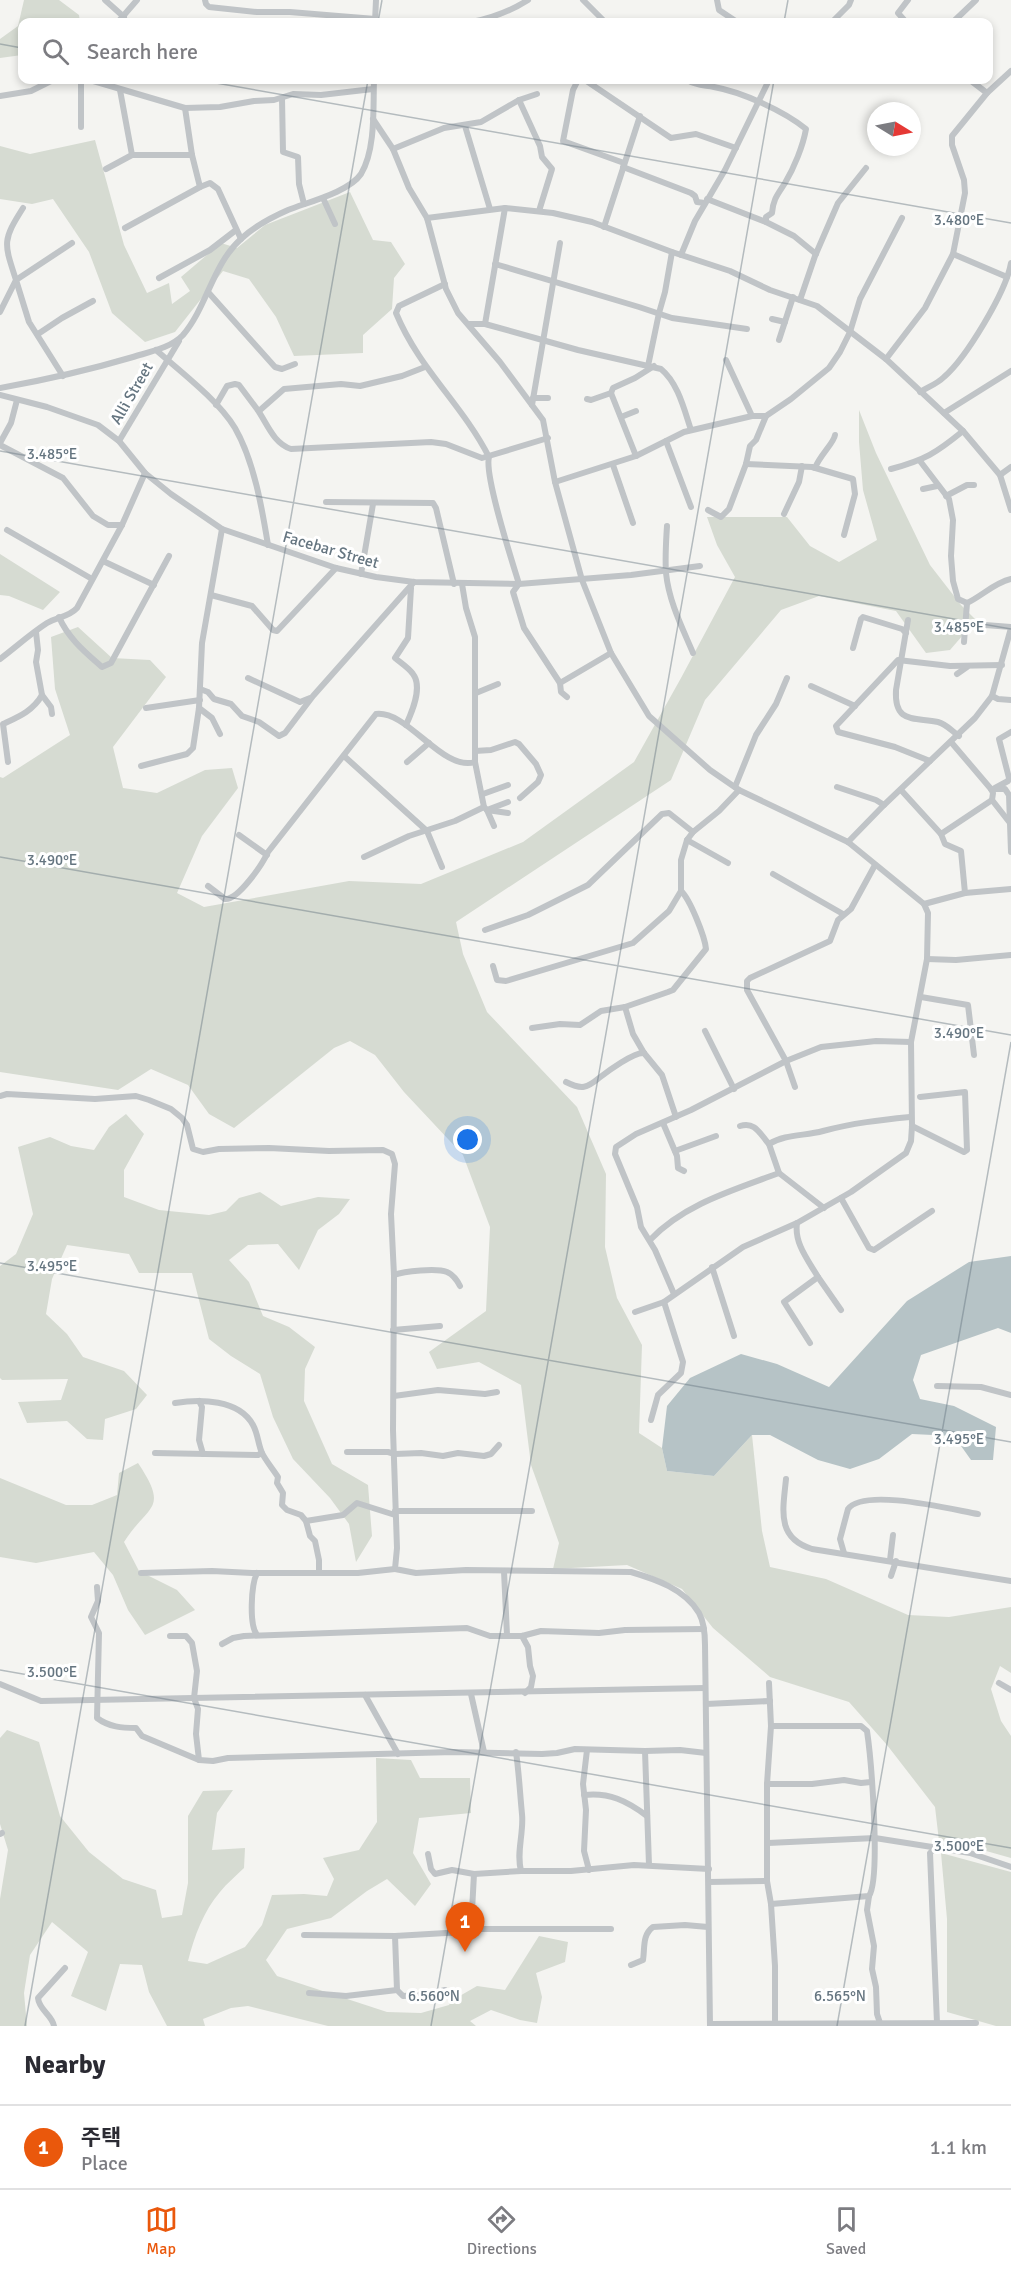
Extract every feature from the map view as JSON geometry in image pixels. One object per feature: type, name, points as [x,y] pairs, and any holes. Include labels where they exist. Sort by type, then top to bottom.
[{"type":"street","points":[[105,0],[124,16],[137,0]]},
{"type":"street","points":[[205,0],[209,7],[237,11],[290,12],[347,18]]},
{"type":"street","points":[[375,18],[376,0]]},
{"type":"street","points":[[487,18],[528,0]]},
{"type":"street","points":[[583,0],[601,18]]},
{"type":"street","points":[[717,0],[719,10],[731,18]]},
{"type":"street","points":[[836,18],[851,0]]},
{"type":"street","points":[[902,18],[898,13],[908,0]]},
{"type":"street","points":[[957,18],[976,0]]},
{"type":"street","points":[[886,359],[925,308],[953,254],[965,193],[964,180],[952,145],[952,136],[987,93],[1011,70]]},
{"type":"street","points":[[0,96],[31,91],[45,84]]},
{"type":"street","points":[[81,84],[81,127]]},
{"type":"street","points":[[102,84],[185,108],[220,107],[282,98],[293,94],[321,95],[373,89]]},
{"type":"street","points":[[124,228],[210,183],[218,189],[241,239],[278,215],[335,192],[360,175],[368,153],[374,119],[374,84]]},
{"type":"street","points":[[576,84],[563,141],[691,193],[699,203],[706,201],[766,222],[794,236],[816,254]]},
{"type":"street","points":[[591,84],[673,139],[696,134],[736,148]]},
{"type":"street","points":[[697,84],[758,102],[806,129],[795,161],[777,193],[772,213],[766,217],[766,222]]},
{"type":"street","points":[[681,255],[706,201],[736,148],[767,84]]},
{"type":"street","points":[[975,84],[987,93]]},
{"type":"street","points":[[120,90],[132,155]]},
{"type":"street","points":[[393,149],[444,128],[481,122],[519,100],[537,94]]},
{"type":"street","points":[[282,98],[284,140],[282,148],[283,152],[298,157],[298,184],[304,204]]},
{"type":"street","points":[[519,100],[540,146],[542,157],[552,170],[539,211]]},
{"type":"street","points":[[185,108],[192,155],[200,187]]},
{"type":"street","points":[[604,227],[640,116]]},
{"type":"street","points":[[374,119],[393,149],[409,188],[427,218],[444,284],[458,313],[532,401],[543,420],[555,482],[582,580],[611,653],[649,716],[710,770],[737,788],[848,842],[924,904],[928,914],[927,959],[910,1042],[912,1126],[911,1141],[906,1153],[824,1208],[797,1223],[743,1247],[664,1302],[635,1312]]},
{"type":"street","points":[[465,126],[490,209]]},
{"type":"street","points":[[106,170],[132,155],[192,155]]},
{"type":"street","points":[[800,300],[816,254],[838,203],[866,168]]},
{"type":"street","points":[[323,198],[335,224]]},
{"type":"street","points":[[23,208],[11,227],[6,243],[28,322],[38,334],[63,376]]},
{"type":"street","points":[[485,324],[505,208]]},
{"type":"street","points":[[427,218],[505,208],[539,211],[592,222],[817,306],[886,359],[963,431],[1000,475],[1011,510]]},
{"type":"street","points":[[555,482],[613,465],[691,430],[766,416],[791,399],[829,368],[850,332],[860,299],[902,218]]},
{"type":"street","points":[[159,278],[210,250],[236,230]]},
{"type":"street","name":"Alli Street","points":[[119,441],[208,292],[225,259],[241,239]]},
{"type":"street","points":[[0,312],[16,280],[72,243]]},
{"type":"street","points":[[532,401],[560,243]]},
{"type":"street","points":[[586,399],[591,400],[611,393],[613,388],[635,378],[651,366],[672,252]]},
{"type":"street","points":[[953,254],[1007,278]]},
{"type":"street","points":[[495,264],[672,318],[747,329]]},
{"type":"street","points":[[920,392],[936,384],[949,372],[978,332],[1011,267]]},
{"type":"street","points":[[444,284],[399,306],[396,313],[405,335],[425,367],[449,395],[489,457]]},
{"type":"street","points":[[208,292],[275,367],[282,369],[295,364]]},
{"type":"street","points":[[779,340],[793,297]]},
{"type":"street","points":[[38,334],[93,302]]},
{"type":"street","points":[[772,319],[785,322]]},
{"type":"street","points":[[468,324],[485,324],[578,350],[651,366],[668,375],[678,394],[691,430]]},
{"type":"street","points":[[0,388],[63,376],[156,350],[182,336]]},
{"type":"street","points":[[156,350],[216,405],[234,427],[243,446],[262,511],[268,545]]},
{"type":"street","points":[[726,360],[752,417]]},
{"type":"street","points":[[258,411],[286,389],[341,384],[360,386],[402,376],[425,367]]},
{"type":"street","points":[[944,413],[1011,371]]},
{"type":"street","points":[[216,405],[227,386],[239,385],[272,433],[283,446],[291,449],[431,442],[446,444],[482,458],[548,438]]},
{"type":"street","points":[[611,393],[636,456]]},
{"type":"street","name":"Facebar Street","points":[[0,395],[47,407],[98,425],[119,441],[146,472],[171,494],[222,529],[336,568],[413,585],[519,584],[582,580],[666,572],[700,566]]},
{"type":"street","points":[[532,401],[548,398]]},
{"type":"street","points":[[17,400],[11,423],[0,444],[63,478],[93,516],[108,525],[122,525]]},
{"type":"street","points":[[621,417],[636,411]]},
{"type":"street","points":[[708,510],[717,517],[725,515],[729,509],[746,464],[750,446],[756,440],[766,416]]},
{"type":"street","points":[[891,469],[920,461],[938,451],[963,431]]},
{"type":"street","points":[[815,468],[835,435]]},
{"type":"street","points":[[666,441],[691,507]]},
{"type":"street","points":[[489,457],[487,463],[494,494],[519,584],[513,592],[524,628],[560,682],[561,692],[567,697]]},
{"type":"street","points":[[920,461],[949,499],[953,520],[951,556],[953,581],[958,599],[967,603],[979,598],[1000,582],[1011,579]]},
{"type":"street","points":[[746,464],[802,466],[853,479],[855,494],[844,535]]},
{"type":"street","points":[[613,465],[633,523]]},
{"type":"street","points":[[784,514],[799,482],[802,466]]},
{"type":"street","points":[[1000,475],[1011,467]]},
{"type":"street","points":[[0,658],[59,616],[73,613],[122,525],[146,472]]},
{"type":"street","points":[[946,496],[968,485],[974,485]]},
{"type":"street","points":[[922,489],[938,486]]},
{"type":"street","points":[[326,502],[373,504],[430,502],[436,505],[454,584]]},
{"type":"street","points":[[361,574],[373,504]]},
{"type":"street","points":[[666,526],[666,572],[669,592],[676,615],[693,653]]},
{"type":"street","points":[[141,766],[190,752],[193,748],[201,689],[200,655],[222,529]]},
{"type":"street","points":[[7,530],[92,579]]},
{"type":"street","points":[[59,616],[75,642],[102,667],[107,667],[170,556]]},
{"type":"street","points":[[103,561],[154,585]]},
{"type":"street","points":[[211,595],[248,604],[273,630],[277,631],[336,568]]},
{"type":"street","points":[[462,584],[466,608],[476,637],[475,762],[485,808],[494,826]]},
{"type":"street","points":[[201,689],[208,692],[214,699],[231,704],[242,716],[259,722],[279,736],[285,733],[313,696],[413,585]]},
{"type":"street","points":[[406,725],[412,710],[416,682],[412,673],[395,658],[408,638],[413,585]]},
{"type":"street","points":[[964,642],[967,603]]},
{"type":"street","points":[[853,648],[863,617],[902,629],[906,633]]},
{"type":"street","points":[[908,620],[895,699],[905,718],[939,723],[958,736]]},
{"type":"street","points":[[848,842],[958,736],[992,696],[1011,628],[985,625]]},
{"type":"street","points":[[36,632],[38,650],[36,662],[42,695],[51,707],[52,714]]},
{"type":"street","points":[[560,682],[611,653]]},
{"type":"street","points":[[930,761],[895,747],[838,732],[836,726],[893,663],[903,660],[967,667],[1002,665]]},
{"type":"street","points":[[957,674],[967,667]]},
{"type":"street","points":[[248,678],[300,702],[313,696]]},
{"type":"street","points":[[493,966],[497,980],[506,981],[633,943],[669,911],[681,891],[681,860],[687,840],[693,831],[719,811],[737,788],[756,735],[777,704],[787,678]]},
{"type":"street","points":[[476,693],[498,684]]},
{"type":"street","points":[[811,686],[855,706]]},
{"type":"street","points":[[8,762],[3,724],[27,711],[42,695]]},
{"type":"street","points":[[992,696],[1011,700]]},
{"type":"street","points":[[146,708],[199,704]]},
{"type":"street","points":[[199,704],[212,718],[220,734]]},
{"type":"street","points":[[208,886],[225,899],[233,898],[263,863],[376,714],[385,714],[406,725],[429,743],[464,764],[475,762]]},
{"type":"street","points":[[993,789],[1008,781],[1009,778],[999,739],[1011,732]]},
{"type":"street","points":[[475,751],[491,750],[515,742],[519,744],[536,764],[541,775],[538,782],[520,798]]},
{"type":"street","points":[[951,742],[993,789],[1008,791],[1011,809],[1011,852]]},
{"type":"street","points":[[406,762],[429,743]]},
{"type":"street","points":[[344,756],[427,831],[442,867]]},
{"type":"street","points":[[483,794],[508,785]]},
{"type":"street","points":[[837,787],[876,800],[884,805]]},
{"type":"street","points":[[993,789],[992,800],[1010,823]]},
{"type":"street","points":[[901,790],[938,834],[941,834]]},
{"type":"street","points":[[941,834],[992,800]]},
{"type":"street","points":[[364,857],[409,836],[508,802]]},
{"type":"street","points":[[485,808],[508,813]]},
{"type":"street","points":[[485,930],[528,915],[588,885],[662,814],[669,813],[693,831]]},
{"type":"street","points":[[941,834],[941,838],[948,846],[961,851],[965,893]]},
{"type":"street","points":[[239,835],[267,855]]},
{"type":"street","points":[[687,840],[728,863]]},
{"type":"street","points":[[795,1087],[786,1061],[747,990],[747,981],[830,941],[838,920],[851,909],[875,865]]},
{"type":"street","points":[[773,874],[843,914]]},
{"type":"street","points":[[924,904],[928,901],[965,893],[1011,889]]},
{"type":"street","points":[[532,1028],[560,1024],[580,1025],[601,1011],[625,1007],[673,990],[705,952],[705,941],[685,894],[681,891]]},
{"type":"street","points":[[927,959],[956,960],[1011,955]]},
{"type":"street","points":[[921,997],[968,1005],[974,1055]]},
{"type":"street","points":[[625,1007],[641,1051],[662,1075],[676,1117]]},
{"type":"street","points":[[705,1031],[734,1089]]},
{"type":"street","points":[[674,1294],[650,1240],[641,1227],[637,1207],[622,1174],[615,1151],[620,1144],[786,1061],[832,1045],[876,1041],[910,1042]]},
{"type":"street","points":[[566,1082],[577,1087],[590,1086],[641,1051]]},
{"type":"street","points":[[912,1126],[964,1152],[967,1150],[965,1092],[920,1097]]},
{"type":"street","points":[[0,1096],[7,1094],[95,1099],[136,1096],[171,1109],[183,1118],[193,1149],[203,1152],[219,1149],[269,1148],[329,1151],[383,1150],[392,1154],[395,1164],[391,1214],[394,1275],[395,1569]]},
{"type":"street","points":[[769,1144],[779,1138],[823,1131],[843,1125],[910,1117]]},
{"type":"street","points":[[663,1123],[675,1150],[678,1168],[684,1171]]},
{"type":"street","points":[[740,1126],[746,1124],[755,1127],[769,1144],[779,1173],[824,1208]]},
{"type":"street","points":[[675,1150],[716,1136]]},
{"type":"street","points":[[650,1240],[666,1224],[700,1203],[779,1173]]},
{"type":"street","points":[[841,1198],[869,1248],[874,1250],[932,1211]]},
{"type":"street","points":[[797,1223],[798,1243],[841,1310]]},
{"type":"street","points":[[712,1267],[734,1336]]},
{"type":"street","points":[[394,1275],[443,1271],[454,1277],[460,1286]]},
{"type":"street","points":[[810,1343],[784,1302],[818,1277]]},
{"type":"street","points":[[651,1420],[658,1395],[681,1373],[683,1362],[664,1302]]},
{"type":"street","points":[[393,1330],[440,1326]]},
{"type":"street","points":[[937,1386],[981,1387],[1011,1395]]},
{"type":"street","points":[[394,1396],[438,1390],[485,1394],[497,1392]]},
{"type":"street","points":[[199,1401],[202,1407],[199,1440],[203,1454]]},
{"type":"street","points":[[175,1403],[199,1401],[229,1406],[253,1425],[262,1453],[278,1477],[277,1483],[283,1493],[282,1505],[287,1510],[301,1515],[306,1521],[310,1536],[315,1541],[319,1572]]},
{"type":"street","points":[[347,1452],[422,1453],[443,1456],[458,1453],[484,1456],[491,1454],[499,1445]]},
{"type":"street","points":[[155,1454],[258,1455],[262,1453]]},
{"type":"street","points":[[786,1479],[783,1517],[792,1538],[800,1545],[1011,1581]]},
{"type":"street","points":[[844,1553],[840,1539],[848,1509],[863,1500],[917,1503],[978,1514]]},
{"type":"street","points":[[306,1521],[343,1515],[357,1503],[395,1513],[532,1511]]},
{"type":"street","points":[[891,1576],[893,1535]]},
{"type":"street","points":[[141,1573],[212,1570],[257,1573],[358,1573],[395,1569],[416,1572],[585,1570],[631,1572],[657,1580],[679,1592],[692,1604],[700,1613],[704,1629],[710,2025],[976,2023]]},
{"type":"street","points":[[504,1571],[507,1635]]},
{"type":"street","points":[[257,1573],[253,1587],[252,1628],[257,1635]]},
{"type":"street","points":[[97,1587],[97,1605],[92,1617],[99,1633],[96,1714],[100,1720],[121,1728],[136,1728],[142,1736],[199,1760],[483,1752],[542,1754],[575,1749],[706,1752]]},
{"type":"street","points":[[244,1636],[252,1628]]},
{"type":"street","points":[[222,1644],[233,1638],[257,1635],[466,1628],[485,1635],[522,1636],[541,1631],[564,1630],[599,1633],[625,1630],[704,1629]]},
{"type":"street","points":[[170,1636],[186,1636],[192,1643],[197,1674],[194,1698],[198,1709],[196,1734],[199,1760]]},
{"type":"street","points":[[522,1636],[528,1647],[533,1676],[531,1687],[525,1693]]},
{"type":"street","points":[[769,1683],[771,1726],[767,1784],[767,1881],[771,1904],[775,1966],[775,2024]]},
{"type":"street","points":[[999,1683],[1011,1690]]},
{"type":"street","points":[[0,1684],[41,1701],[705,1688]]},
{"type":"street","points":[[471,1694],[483,1752]]},
{"type":"street","points":[[365,1695],[398,1754]]},
{"type":"street","points":[[706,1704],[770,1701]]},
{"type":"street","points":[[771,1726],[861,1726],[867,1731],[875,1838],[873,1882],[867,1910],[874,1946],[872,1969],[880,2023]]},
{"type":"street","points":[[586,1750],[584,1851],[589,1870]]},
{"type":"street","points":[[645,1751],[649,1866]]},
{"type":"street","points":[[516,1752],[522,1792],[519,1857],[521,1871]]},
{"type":"street","points":[[767,1784],[812,1784],[844,1780],[871,1782]]},
{"type":"street","points":[[584,1796],[598,1794],[615,1797],[632,1805],[647,1816]]},
{"type":"street","points":[[768,1843],[875,1838],[970,1853],[1011,1868]]},
{"type":"street","points":[[936,1847],[930,1853],[937,2023]]},
{"type":"street","points":[[428,1854],[431,1869],[435,1874],[452,1870],[474,1874],[589,1870],[634,1865],[709,1869]]},
{"type":"street","points":[[471,1929],[474,1874]]},
{"type":"street","points":[[709,1882],[767,1881]]},
{"type":"street","points":[[771,1904],[869,1896]]},
{"type":"street","points":[[631,1965],[643,1960],[644,1939],[653,1927],[685,1925],[708,1927]]},
{"type":"street","points":[[304,1935],[395,1936],[463,1932],[471,1929],[526,1931],[611,1929]]},
{"type":"street","points":[[395,1936],[397,1990]]},
{"type":"street","points":[[54,2026],[39,2005],[38,1998],[65,1968]]},
{"type":"street","points":[[309,1993],[346,1996],[397,1990],[404,1995],[431,1994],[445,1990]]},
{"type":"shaded area","points":[[24,0],[59,0],[79,15],[79,18],[20,18]]},
{"type":"shaded area","points":[[18,26],[18,56],[0,58],[0,39]]},
{"type":"shaded area","points":[[95,140],[124,245],[147,293],[169,283],[172,304],[190,291],[181,277],[221,243],[237,248],[265,225],[350,192],[373,240],[391,242],[405,264],[394,278],[392,309],[363,335],[363,353],[294,356],[276,317],[249,279],[223,271],[175,332],[145,342],[112,313],[89,252],[53,199],[32,204],[0,199],[0,146],[30,154]]},
{"type":"shaded area","points":[[859,410],[876,453],[930,565],[961,605],[976,620],[950,650],[926,653],[896,611],[819,596],[781,610],[705,700],[671,780],[456,922],[463,954],[487,1012],[577,1107],[606,1174],[605,1247],[617,1298],[642,1345],[639,1433],[662,1448],[667,1471],[714,1476],[752,1435],[762,1531],[770,1567],[826,1579],[908,1615],[949,1617],[1011,1607],[1011,1673],[1000,1666],[991,1689],[1001,1721],[1011,1736],[1011,1858],[958,1843],[939,1841],[935,1807],[887,1745],[849,1702],[770,1677],[713,1628],[682,1589],[627,1565],[553,1569],[559,1543],[531,1465],[521,1385],[479,1362],[437,1369],[429,1352],[486,1311],[490,1227],[463,1155],[404,1092],[375,1055],[350,1041],[334,1048],[234,1128],[209,1114],[188,1085],[151,1069],[118,1090],[0,1072],[0,777],[3,778],[70,735],[55,689],[51,637],[78,627],[112,658],[150,660],[166,677],[113,747],[123,788],[157,793],[205,770],[232,768],[238,788],[202,836],[177,893],[204,907],[349,881],[421,884],[523,842],[634,762],[735,577],[717,545],[707,517],[787,517],[810,546],[839,562],[877,540],[863,490]]},
{"type":"shaded area","points":[[0,554],[60,592],[43,610],[9,596],[0,595]]},
{"type":"shaded area","points":[[126,1114],[144,1134],[124,1170],[124,1197],[159,1210],[209,1215],[226,1211],[239,1198],[260,1192],[281,1206],[318,1197],[350,1199],[339,1214],[318,1230],[299,1270],[278,1244],[248,1245],[229,1260],[249,1282],[263,1316],[289,1327],[315,1347],[305,1369],[304,1401],[332,1464],[368,1485],[372,1536],[356,1562],[349,1524],[330,1498],[293,1459],[273,1417],[260,1374],[209,1339],[192,1273],[139,1273],[129,1254],[67,1245],[52,1279],[46,1314],[67,1334],[83,1357],[124,1371],[147,1395],[136,1409],[105,1419],[103,1440],[87,1439],[67,1421],[27,1423],[18,1402],[61,1400],[68,1379],[2,1380],[0,1378],[0,1266],[16,1254],[33,1214],[18,1147],[50,1137],[71,1146],[94,1150],[109,1127]]},
{"type":"shaded area","points":[[1011,1256],[1011,1333],[998,1328],[921,1355],[913,1380],[920,1399],[954,1406],[996,1427],[993,1460],[971,1460],[954,1436],[912,1434],[879,1459],[850,1469],[818,1460],[770,1435],[752,1435],[714,1476],[667,1471],[662,1448],[667,1406],[690,1378],[741,1354],[777,1364],[829,1387],[907,1301],[969,1262]]},
{"type":"shaded area","points":[[138,1463],[153,1490],[154,1499],[152,1506],[124,1542],[139,1571],[177,1590],[195,1610],[145,1635],[128,1610],[113,1575],[94,1552],[36,1563],[0,1557],[0,1478],[66,1505],[92,1505],[117,1495],[119,1473]]},
{"type":"shaded area","points":[[7,1730],[39,1742],[60,1816],[89,1852],[123,1879],[156,1890],[162,1918],[182,1915],[188,1883],[188,1816],[203,1791],[233,1790],[217,1813],[212,1850],[245,1848],[244,1868],[214,1899],[197,1933],[188,1961],[207,1964],[245,1947],[262,1925],[272,1895],[327,1896],[334,1879],[323,1858],[359,1850],[377,1822],[376,1758],[411,1760],[420,1778],[470,1778],[471,1813],[419,1818],[413,1853],[431,1884],[415,1906],[387,1879],[331,1918],[287,1929],[266,1960],[277,1976],[387,2012],[421,2013],[449,2005],[451,2001],[477,1986],[505,1990],[539,1936],[568,1942],[565,1962],[536,1973],[542,1997],[537,2023],[491,2010],[470,2021],[476,2026],[328,2026],[248,2006],[231,2008],[203,2019],[205,2026],[167,2026],[149,1992],[142,1965],[120,1964],[106,2011],[71,1996],[88,1952],[52,1922],[30,1955],[24,1993],[27,2026],[0,2026],[0,1899],[8,1850],[0,1824],[0,1738]]},
{"type":"shaded area","points":[[941,1853],[1011,1872],[1011,2026],[996,2026],[947,2012],[947,1919]]},
{"type":"place","name":"주택","points":[[465,1952]]}]
